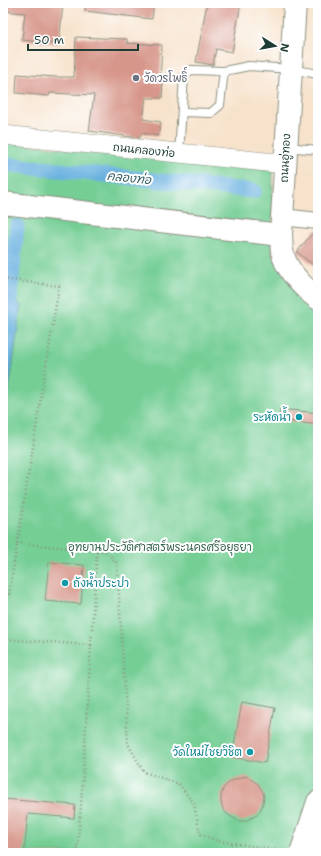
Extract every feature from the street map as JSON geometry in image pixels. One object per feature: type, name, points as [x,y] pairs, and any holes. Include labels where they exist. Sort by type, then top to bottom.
[{"type":"main road","name":"ถนนอู่ทอง","points":[[295,3],[285,156],[282,251],[288,267],[307,291],[318,299]]},
{"type":"main road","points":[[3,203],[282,226]]},
{"type":"main road","points":[[294,852],[318,802]]},
{"type":"street","name":"ถนนคลองท่อ","points":[[3,135],[179,154],[285,156]]},
{"type":"street","points":[[282,226],[318,220]]},
{"type":"lane","points":[[179,154],[184,76],[191,70],[224,71],[249,66],[290,69],[318,74]]},
{"type":"lane","points":[[182,112],[211,113],[220,105],[224,71]]},
{"type":"lane","points":[[285,156],[318,150]]},
{"type":"path","points":[[3,279],[59,286],[9,594],[3,594]]},
{"type":"path","points":[[17,543],[106,552],[117,563],[128,744],[144,772],[179,784],[194,804],[200,834],[218,841],[294,852]]},
{"type":"path","points":[[76,853],[81,805],[97,551]]},
{"type":"path","points":[[3,639],[91,645]]},
{"type":"green space","name":"อุทยานประวัติศาสตร์พระนครศรีอยุธยา","points":[[3,142],[273,170],[272,254],[284,275],[307,305],[318,313],[318,781],[294,853],[3,853]]},
{"type":"water","points":[[3,291],[21,305],[3,432]]},
{"type":"building","points":[[3,3],[63,3],[59,44],[22,40],[25,13],[3,11]]},
{"type":"building","points":[[85,3],[154,3],[152,19],[85,11]]},
{"type":"building","points":[[207,3],[241,3],[232,52],[216,49],[213,65],[196,62]]},
{"type":"building","points":[[76,37],[127,39],[127,43],[162,45],[160,81],[163,81],[162,98],[146,98],[143,119],[161,122],[158,136],[141,133],[140,138],[89,131],[94,95],[50,93],[49,96],[16,93],[17,74],[74,77]]},
{"type":"building","points":[[315,230],[318,230],[318,269],[297,252]]},
{"type":"building","name":"ระหัดน้ำ","points":[[280,409],[318,413],[318,425],[279,420]]},
{"type":"building","name":"ถังน้ำประปา","points":[[49,562],[84,565],[81,604],[45,601]]},
{"type":"building","points":[[242,702],[275,708],[265,763],[232,757]]},
{"type":"building","points":[[246,776],[258,784],[262,790],[264,796],[263,803],[257,815],[245,821],[239,821],[227,814],[223,809],[221,796],[223,789],[227,784],[233,780]]},
{"type":"building","points":[[3,799],[75,805],[74,818],[28,814],[24,853],[3,853]]},
{"type":"waterway","name":"คลองท่อ","points":[[3,164],[254,191]]},
{"type":"waterway","points":[[9,309],[17,226]]},
{"type":"place","name":"วัดวรโพธิ์","points":[[136,78]]},
{"type":"place","name":"ระหัดน้ำ","points":[[299,417]]},
{"type":"place","name":"ถังน้ำประปา","points":[[65,583]]},
{"type":"place","name":"วัดใหม่ไชยวิชิต","points":[[250,752]]}]
